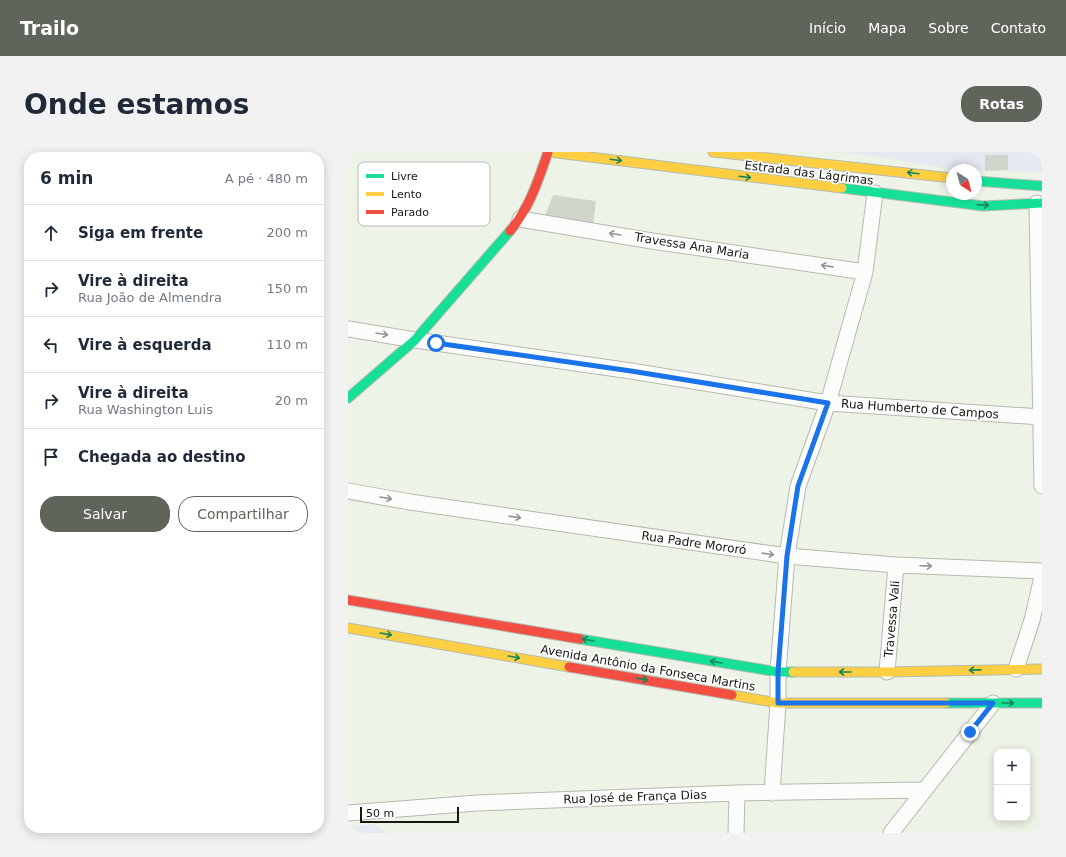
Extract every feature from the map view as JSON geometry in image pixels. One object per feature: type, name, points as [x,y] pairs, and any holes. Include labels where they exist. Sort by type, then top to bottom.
[{"type":"street","name":"Estrada das Lágrimas","points":[[549,152],[983,206],[1040,203]]},
{"type":"street","points":[[348,398],[415,340],[483,264],[520,219],[535,191],[549,152]]},
{"type":"street","name":"Estrada das Lágrimas","points":[[714,152],[946,177]]},
{"type":"street","points":[[982,181],[1042,186]]},
{"type":"street","points":[[772,793],[778,703],[778,672],[787,556],[798,486],[828,403],[865,272],[875,193]]},
{"type":"street","points":[[1040,203],[1042,486]]},
{"type":"street","name":"Travessa Ana Maria","points":[[520,219],[652,241],[865,272]]},
{"type":"street","name":"Rua Humberto de Campos","points":[[348,329],[631,371],[828,403],[1041,417]]},
{"type":"street","name":"Rua Padre Mororó","points":[[348,491],[410,502],[787,556],[896,565],[1042,571]]},
{"type":"street","name":"Travessa Vali","points":[[887,672],[896,565]]},
{"type":"street","points":[[1016,669],[1032,620],[1042,577]]},
{"type":"street","name":"Avenida Antônio da Fonseca Martins","points":[[348,600],[778,672],[887,672],[1042,669]]},
{"type":"street","name":"Avenida Antônio da Fonseca Martins","points":[[348,628],[778,703],[1042,703]]},
{"type":"street","points":[[891,833],[923,790],[993,703]]},
{"type":"street","name":"Rua José de França Dias","points":[[348,813],[477,803],[737,794],[923,790]]},
{"type":"street","points":[[736,833],[737,794]]},
{"type":"shaded area","points":[[830,152],[1042,152],[1042,172],[982,170],[982,164],[946,164],[946,168],[859,154]]},
{"type":"shaded area","points":[[373,824],[390,833],[348,833],[348,826]]},
{"type":"building","points":[[985,155],[1008,155],[1008,170],[985,171]]},
{"type":"building","points":[[553,195],[596,201],[593,225],[544,218]]},
{"type":"traffic: fast","points":[[982,181],[1042,186]]},
{"type":"traffic: fast","points":[[842,188],[983,206],[1042,203]]},
{"type":"traffic: fast","points":[[348,398],[415,340],[510,231]]},
{"type":"traffic: fast","points":[[580,639],[778,672],[793,672]]},
{"type":"traffic: fast","points":[[946,703],[1042,703]]},
{"type":"traffic: slow","points":[[549,152],[842,188]]},
{"type":"traffic: slow","points":[[713,152],[946,177]]},
{"type":"traffic: slow","points":[[348,628],[569,667]]},
{"type":"traffic: slow","points":[[793,672],[1042,669]]},
{"type":"traffic: slow","points":[[732,695],[778,703],[946,703]]},
{"type":"traffic: jam","points":[[510,231],[523,213],[528,203],[548,152]]},
{"type":"traffic: jam","points":[[348,600],[580,639]]},
{"type":"traffic: jam","points":[[569,667],[732,695]]},
{"type":"route","points":[[436,343],[631,371],[828,403],[798,486],[787,556],[778,672],[778,703],[993,703],[970,732]]}]
